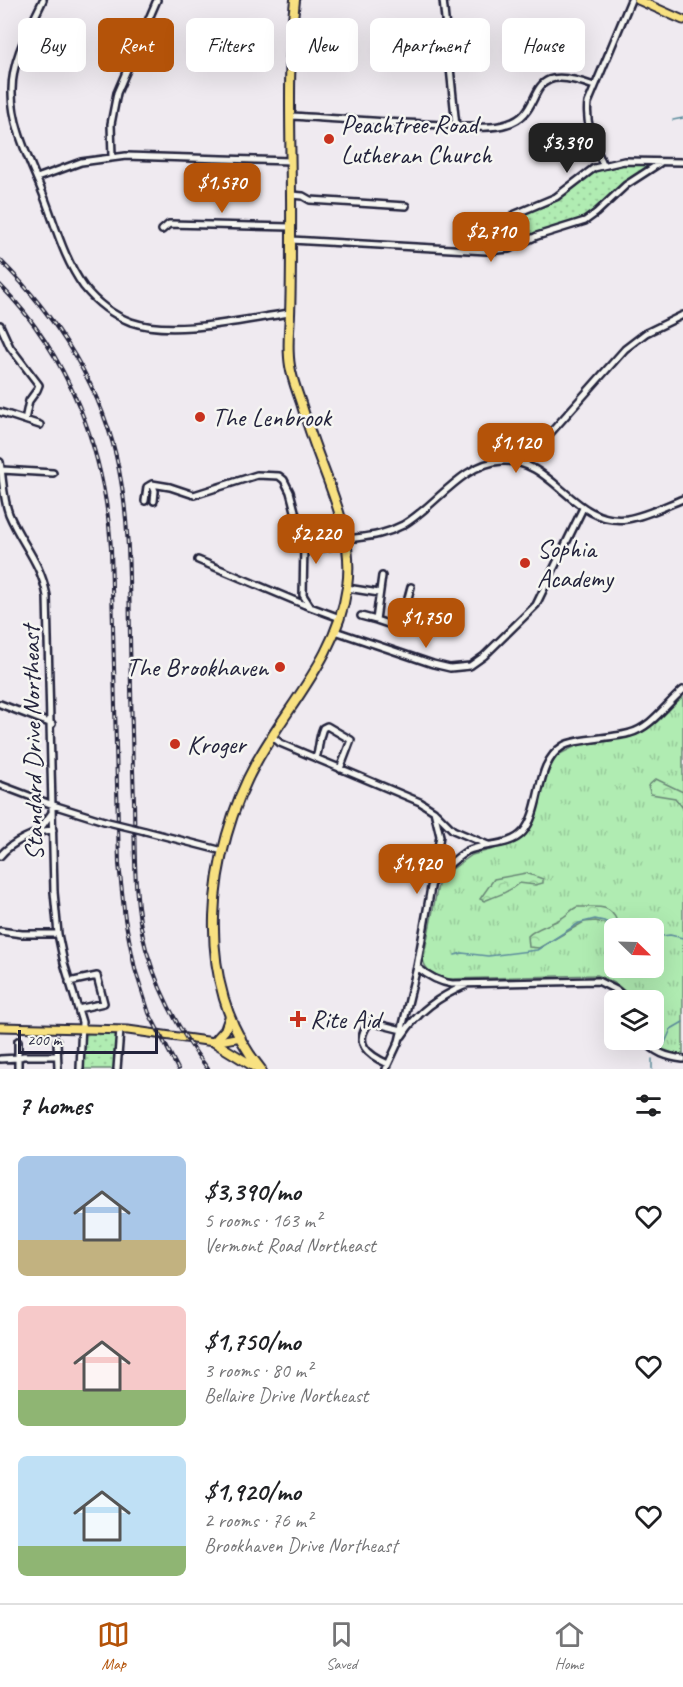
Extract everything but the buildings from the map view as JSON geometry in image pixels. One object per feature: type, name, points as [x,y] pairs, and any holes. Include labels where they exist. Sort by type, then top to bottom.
[{"type":"highway","points":[[259,1069],[230,1016],[217,975],[214,941],[217,886],[222,851],[240,796],[259,759],[305,688],[335,631],[347,588],[346,539],[333,492],[306,423],[289,360],[290,60],[295,0]]},
{"type":"highway","points":[[230,1016],[224,1031],[214,1041],[259,1069]]},
{"type":"main road","points":[[638,0],[683,20]]},
{"type":"main road","points":[[0,1027],[120,1030],[224,1042],[241,1037]]},
{"type":"street","points":[[43,0],[18,56],[12,92],[15,118],[67,256],[77,276],[95,299],[119,316],[143,325],[171,328],[290,313]]},
{"type":"street","points":[[112,158],[111,124],[117,93],[157,0]]},
{"type":"street","points":[[443,0],[456,126]]},
{"type":"street","points":[[603,165],[587,117],[588,103],[630,0]]},
{"type":"street","points":[[291,116],[456,126],[499,126],[513,122],[524,112],[543,84],[552,78],[594,86]]},
{"type":"street","points":[[37,178],[81,162],[112,158],[146,156],[291,161]]},
{"type":"street","points":[[487,251],[494,236],[513,215],[556,197],[586,173],[603,165],[624,161],[683,162]]},
{"type":"street","points":[[291,240],[487,251],[509,249],[537,236],[585,221],[626,185],[660,163]]},
{"type":"street","points":[[291,195],[303,196],[310,200],[406,206]]},
{"type":"street","points":[[162,230],[170,224],[291,227]]},
{"type":"street","points":[[525,464],[536,448],[625,349],[646,333],[683,315]]},
{"type":"street","points":[[0,325],[10,347],[39,385],[29,401],[25,420]]},
{"type":"street","points":[[0,412],[40,425]]},
{"type":"street","points":[[304,544],[314,544],[321,548],[332,546],[337,541],[375,536],[402,525],[465,476],[482,466],[503,461],[525,464],[544,474],[583,508],[604,518],[627,519],[683,499]]},
{"type":"street","name":"Standard Drive Northeast","points":[[0,462],[9,513],[35,557],[44,578],[47,596],[52,724],[54,892],[58,934],[83,1029],[80,1069]]},
{"type":"street","points":[[2,470],[53,473]]},
{"type":"street","points":[[152,484],[155,487],[154,499],[146,498],[147,487],[152,484],[194,495],[257,475],[279,476],[284,480],[290,492],[304,544],[303,595],[310,606]]},
{"type":"street","points":[[335,631],[433,664],[450,668],[470,666],[484,656],[536,605],[583,508]]},
{"type":"street","points":[[198,560],[340,618]]},
{"type":"street","points":[[376,620],[382,576]]},
{"type":"street","points":[[361,616],[400,628],[411,587]]},
{"type":"street","points":[[347,588],[379,593]]},
{"type":"street","points":[[432,881],[448,864],[468,851],[520,836],[530,820],[550,761],[564,745],[615,737],[641,729],[683,690]]},
{"type":"street","points":[[0,704],[52,724]]},
{"type":"street","points":[[316,758],[320,747],[318,740],[323,728],[327,726],[351,740],[340,769]]},
{"type":"street","points":[[273,737],[280,743],[420,802],[434,810],[453,830],[488,845]]},
{"type":"street","points":[[0,785],[104,821],[222,851]]},
{"type":"street","points":[[399,1041],[417,967],[440,836],[434,810]]},
{"type":"street","points":[[38,832],[52,812]]},
{"type":"street","points":[[0,856],[5,850],[38,832],[52,830]]},
{"type":"street","points":[[0,931],[22,934],[58,934]]},
{"type":"street","points":[[417,967],[429,977],[439,981],[467,984],[588,980],[608,985],[615,990]]},
{"type":"street","points":[[69,982],[97,976],[104,1003],[78,1009]]},
{"type":"street","points":[[402,1030],[370,1022],[363,1029],[361,1038],[365,1050],[387,1066],[411,1022],[425,1009],[467,984]]},
{"type":"street","points":[[117,1069],[120,1030]]},
{"type":"street","points":[[18,1041],[18,1069]]},
{"type":"street","points":[[57,1041],[58,1069]]},
{"type":"street","points":[[655,1050],[665,1056],[683,1059]]},
{"type":"street","points":[[0,1059],[56,1056]]},
{"type":"green space","points":[[624,163],[646,163],[647,167],[617,189],[586,218],[540,232],[509,248],[492,248],[505,226],[516,215],[561,197],[587,175],[598,169]]},
{"type":"green space","points":[[683,696],[683,1056],[661,1050],[664,1050],[664,990],[624,990],[597,975],[447,979],[429,971],[423,960],[438,885],[448,872],[472,855],[511,844],[524,837],[533,822],[544,782],[556,756],[578,745],[632,736],[657,722]]},
{"type":"green space","points":[[656,779],[683,792],[683,808],[675,798],[651,794],[648,786]]},
{"type":"green space","points":[[526,873],[543,879],[543,883],[535,885],[519,883],[484,901],[480,899],[494,879]]},
{"type":"green space","points":[[577,907],[601,907],[610,911],[616,918],[604,918],[604,923],[584,922],[539,948],[529,947],[528,936],[531,933],[562,918]]},
{"type":"green space","points":[[120,1030],[116,1069],[80,1069],[84,1033]]},
{"type":"waterway","points":[[673,120],[683,118]]},
{"type":"waterway","points":[[455,955],[462,953],[488,956],[537,950],[579,923],[595,919],[604,921]]},
{"type":"waterway","points":[[664,936],[683,938]]},
{"type":"waterway","points":[[664,1045],[671,1029],[683,1022]]},
{"type":"waterway","points":[[652,1059],[652,1069]]},
{"type":"railway","points":[[0,260],[21,282],[59,330],[90,383],[112,440],[123,491],[128,553],[135,856],[139,913],[146,949],[164,997],[188,1041],[208,1069]]},
{"type":"railway","points":[[0,285],[46,342],[64,373],[79,406],[101,476],[111,548],[119,864],[125,919],[135,969],[149,1013],[178,1069]]},
{"type":"place","name":"Peachtree Road Lutheran Church","points":[[329,139]]},
{"type":"place","name":"The Lenbrook","points":[[200,417]]},
{"type":"place","name":"Sophia Academy","points":[[525,563]]},
{"type":"place","name":"The Brookhaven","points":[[280,667]]},
{"type":"place","name":"Kroger","points":[[175,744]]},
{"type":"place","name":"Rite Aid","points":[[298,1019]]}]
